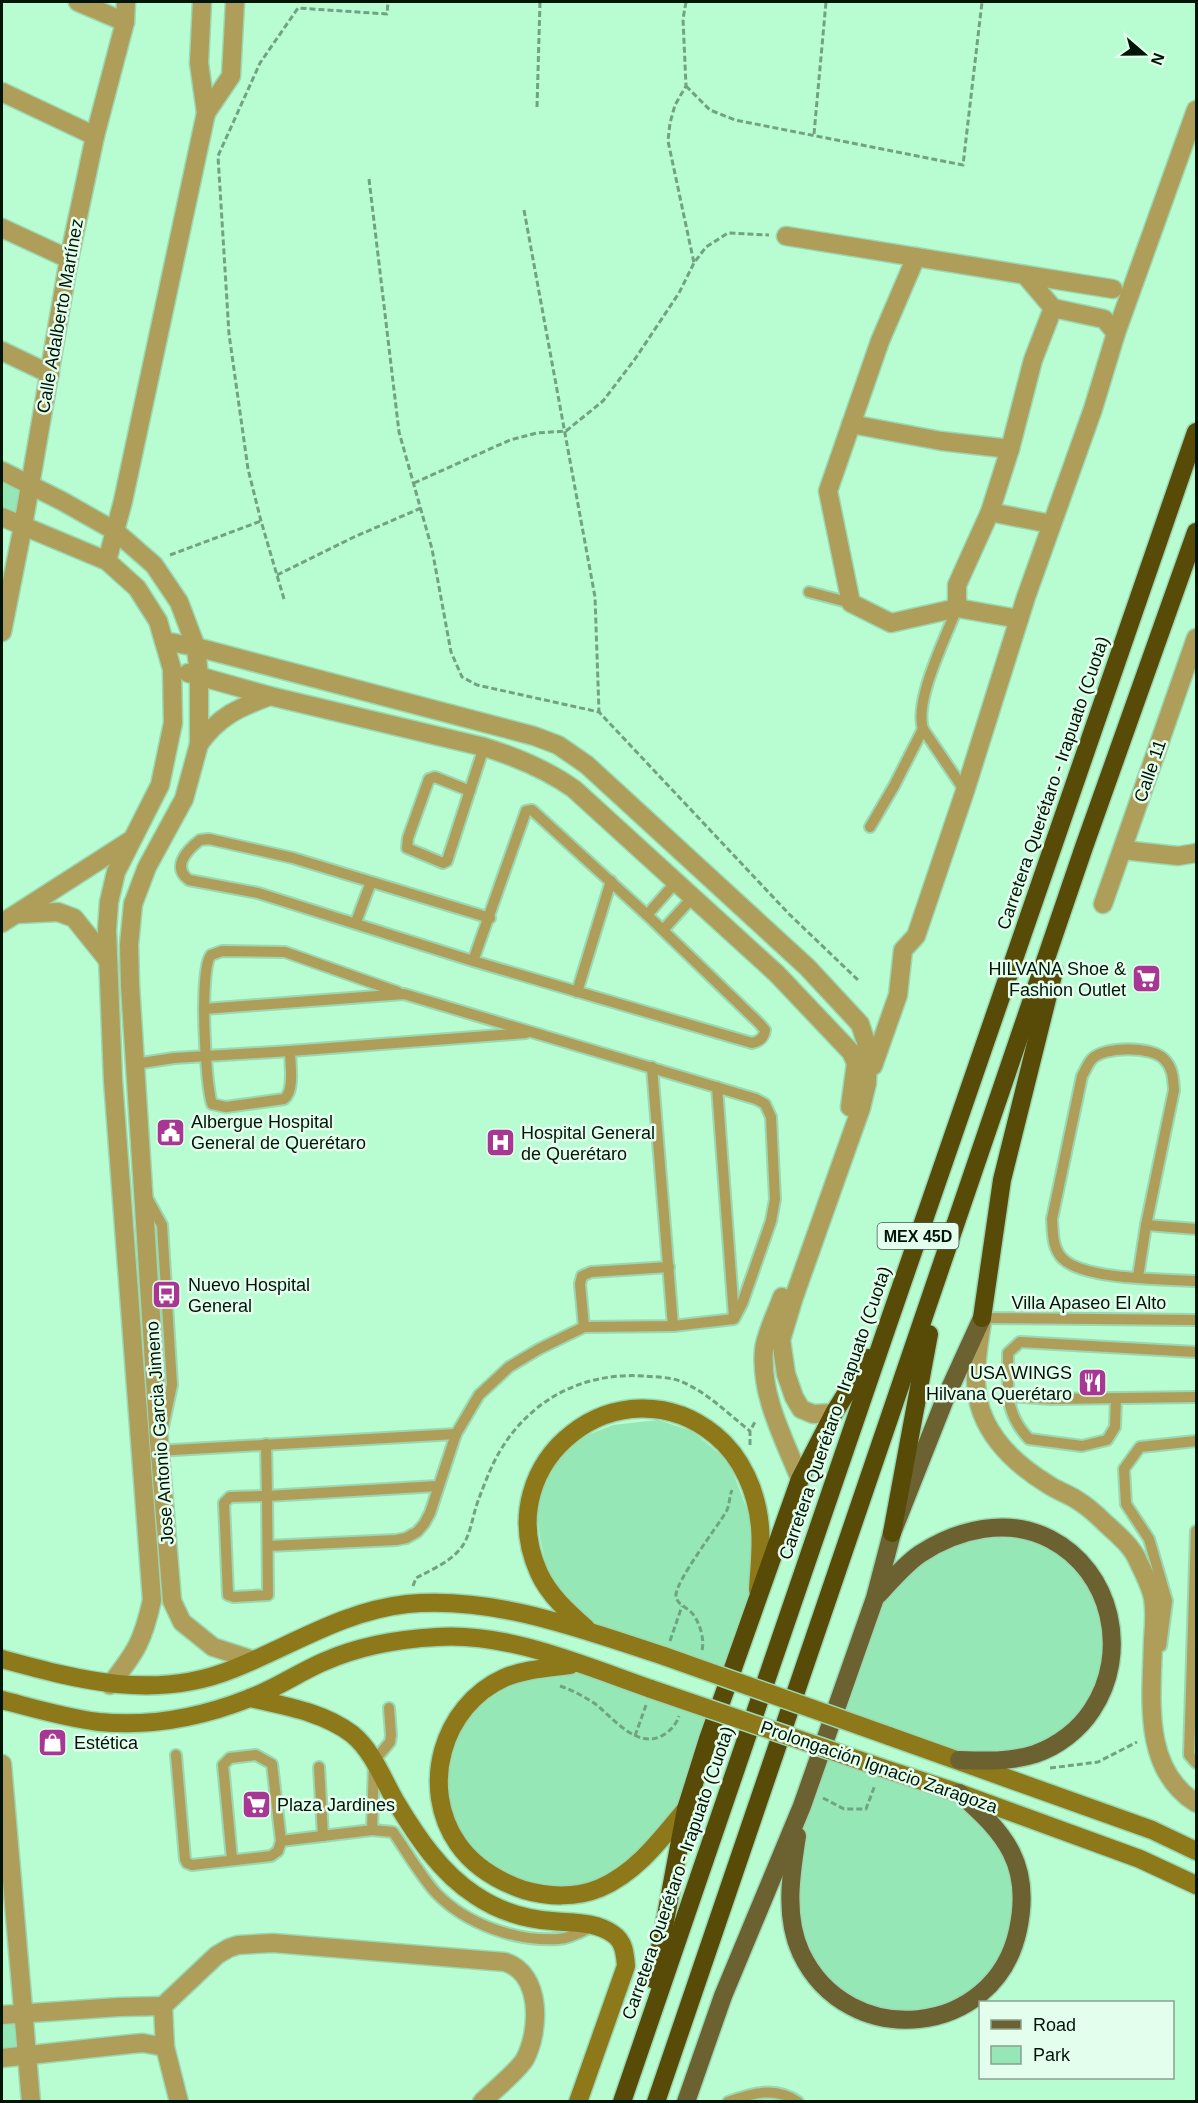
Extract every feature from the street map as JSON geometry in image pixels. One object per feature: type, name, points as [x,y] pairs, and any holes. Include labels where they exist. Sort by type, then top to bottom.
[{"type":"highway","name":"Carretera Querétaro - Irapuato (Cuota)","points":[[622,2102],[1197,432]]},
{"type":"highway","name":"MEX 45D","points":[[656,2102],[1084,847],[1197,532]]},
{"type":"highway","points":[[982,1318],[1002,1180],[1084,847]]},
{"type":"highway","points":[[892,1533],[940,1272]]},
{"type":"highway","points":[[643,2041],[686,1809],[708,1739],[800,1479],[834,1413],[886,1330]]},
{"type":"main road","points":[[686,2102],[723,1996],[802,1806],[874,1598],[892,1533],[945,1399],[982,1318]]},
{"type":"main road","points":[[592,1633],[559,1602],[539,1573],[530,1540],[530,1502],[534,1482],[554,1449],[585,1425],[623,1410],[647,1409],[685,1415],[702,1425],[732,1451],[751,1487],[760,1527],[757,1604]]},
{"type":"main road","points":[[874,1598],[920,1554],[957,1535],[997,1527],[1017,1528],[1050,1539],[1079,1562],[1101,1591],[1108,1609],[1113,1648],[1106,1683],[1090,1714],[1067,1737],[1035,1754],[1003,1760],[959,1760]]},
{"type":"main road","name":"Prolongación Ignacio Zaragoza","points":[[2,1659],[66,1677],[111,1685],[157,1687],[217,1675],[356,1616],[406,1605],[452,1604],[500,1608],[592,1633],[664,1656],[1152,1830],[1197,1851]]},
{"type":"main road","name":"Prolongación Ignacio Zaragoza","points":[[2,1700],[98,1722],[136,1724],[175,1719],[250,1698],[348,1652],[381,1644],[419,1639],[458,1636],[480,1638],[529,1649],[578,1664],[959,1793],[1140,1858],[1197,1885]]},
{"type":"main road","points":[[578,1664],[538,1669],[505,1677],[475,1697],[462,1711],[445,1742],[438,1780],[443,1814],[459,1845],[471,1860],[499,1880],[531,1892],[568,1896],[599,1888],[629,1870],[641,1861],[686,1809]]},
{"type":"main road","points":[[250,1698],[286,1706],[328,1720],[354,1736],[374,1761],[397,1804],[434,1859],[475,1896],[499,1909],[525,1917],[595,1925],[614,1934],[625,1949],[626,1966],[578,2102]]},
{"type":"main road","points":[[802,1806],[795,1847],[790,1904],[801,1953],[816,1976],[848,2004],[875,2016],[908,2021],[945,2014],[975,1999],[1000,1972],[1016,1938],[1022,1902],[1022,1882],[1018,1866],[1001,1836],[978,1809],[959,1793]]},
{"type":"street","points":[[78,2],[125,22]]},
{"type":"street","name":"Calle Adalberto Martínez","points":[[2,632],[23,526],[69,259],[95,136],[125,22],[126,2]]},
{"type":"street","points":[[107,561],[116,531],[206,113],[199,63],[202,2]]},
{"type":"street","points":[[206,113],[231,76],[235,2]]},
{"type":"street","points":[[2,92],[95,136]]},
{"type":"street","points":[[1110,326],[1133,287],[1197,110]]},
{"type":"street","points":[[2,228],[69,259]]},
{"type":"street","points":[[786,236],[1113,289],[1133,287]]},
{"type":"street","points":[[916,257],[880,340],[828,491],[851,603],[891,623],[957,608],[1019,620]]},
{"type":"street","points":[[1025,274],[1053,308],[1110,326]]},
{"type":"street","points":[[834,1413],[813,1413],[801,1409],[786,1374],[781,1340],[898,995],[903,950],[916,936],[1051,524],[1093,409],[1110,326],[1113,289]]},
{"type":"street","points":[[957,608],[957,585],[990,512],[1010,449],[1033,360],[1053,308]]},
{"type":"street","points":[[2,351],[50,374]]},
{"type":"street","points":[[851,424],[941,441],[1010,449]]},
{"type":"street","points":[[2,471],[116,531],[154,565],[179,602],[196,647],[199,676],[199,744]]},
{"type":"street","points":[[990,512],[1051,524]]},
{"type":"street","name":"Jose Antonio Garcia Jimeno","points":[[2,517],[107,561],[137,588],[158,621],[172,669],[173,723],[160,785],[116,872],[109,902],[107,959],[113,1080],[152,1600],[145,1630],[136,1652],[111,1685]]},
{"type":"street","name":"Calle 11","points":[[1103,904],[1197,638]]},
{"type":"street","points":[[164,640],[534,736],[558,745],[587,765],[807,967],[860,1024],[868,1048],[867,1083],[851,1102]]},
{"type":"street","points":[[172,669],[270,696],[484,747],[553,773],[574,789],[777,974],[851,1052],[856,1063],[851,1102],[764,1348],[766,1386],[800,1479]]},
{"type":"street","points":[[199,744],[220,719],[238,708],[270,696]]},
{"type":"street","name":"Jose Antonio Garcia Jimeno","points":[[199,744],[184,799],[147,867],[133,904],[129,945],[135,1064],[172,1601],[182,1622],[213,1647],[253,1660]]},
{"type":"street","points":[[9,919],[131,840]]},
{"type":"street","points":[[1123,850],[1178,856],[1197,853]]},
{"type":"street","points":[[9,919],[58,912],[74,918],[107,959]]},
{"type":"street","points":[[982,1318],[976,1382],[980,1406],[996,1440],[1019,1464],[1049,1486],[1077,1500],[1100,1518],[1137,1556],[1152,1596],[1154,1616],[1151,1717],[1153,1738],[1158,1754],[1170,1777],[1185,1796],[1197,1803]]},
{"type":"street","points":[[148,1559],[169,1556]]},
{"type":"street","points":[[2,1764],[31,2102]]},
{"type":"street","points":[[2,2015],[163,2006],[217,1955],[238,1945],[273,1943],[505,1962],[519,1969],[531,1986],[534,2004],[532,2033],[524,2060],[482,2102]]},
{"type":"street","points":[[163,2006],[165,2047],[179,2102]]},
{"type":"street","points":[[2,2058],[142,2043],[165,2047]]},
{"type":"lane","points":[[809,592],[851,603]]},
{"type":"lane","points":[[957,608],[927,687],[921,715],[923,729],[965,791]]},
{"type":"lane","points":[[870,827],[923,729]]},
{"type":"lane","points":[[470,791],[435,777],[429,779],[408,838],[407,848],[446,863],[470,791],[484,747]]},
{"type":"lane","points":[[473,961],[490,918],[526,811],[528,810],[539,815],[663,930],[759,1023],[765,1030],[764,1036],[752,1043],[473,961],[356,922],[258,893],[189,880],[180,870],[181,861],[200,840],[209,839],[293,858],[490,918]]},
{"type":"lane","points":[[578,992],[611,881]]},
{"type":"lane","points":[[356,922],[371,882]]},
{"type":"lane","points":[[647,915],[676,882]]},
{"type":"lane","points":[[663,930],[693,897]]},
{"type":"lane","points":[[290,1051],[290,1090],[284,1099],[226,1107],[212,1104],[206,1056],[204,1009],[207,959],[216,952],[222,951],[285,952],[404,994],[652,1067],[756,1099],[765,1104],[771,1117],[776,1199],[742,1304],[734,1319]]},
{"type":"lane","points":[[204,1009],[404,994]]},
{"type":"lane","points":[[135,1064],[174,1058],[534,1032]]},
{"type":"lane","points":[[1138,1277],[1146,1225],[1174,1090],[1173,1072],[1163,1058],[1149,1051],[1129,1049],[1105,1052],[1092,1059],[1082,1076],[1052,1219],[1053,1242],[1062,1258],[1074,1267],[1090,1272],[1138,1277],[1197,1281]]},
{"type":"lane","points":[[652,1067],[673,1326]]},
{"type":"lane","points":[[717,1087],[734,1319]]},
{"type":"lane","points":[[1146,1225],[1197,1229]]},
{"type":"lane","points":[[584,1327],[580,1284],[582,1276],[591,1272],[669,1267]]},
{"type":"lane","name":"Villa Apaseo El Alto","points":[[982,1318],[1197,1320]]},
{"type":"lane","points":[[268,1546],[406,1538],[417,1532],[427,1519],[456,1434],[479,1395],[509,1367],[584,1327],[673,1326],[734,1319]]},
{"type":"lane","points":[[1116,1398],[1115,1427],[1107,1440],[1082,1446],[1029,1439],[1018,1426],[1010,1410],[1008,1353],[1020,1342],[1197,1352]]},
{"type":"lane","points":[[1008,1396],[1051,1399],[1197,1397]]},
{"type":"lane","points":[[141,1454],[160,1446],[266,1444],[456,1434]]},
{"type":"lane","points":[[1151,1717],[1167,1601],[1149,1539],[1126,1504],[1124,1469],[1140,1447],[1197,1441]]},
{"type":"lane","points":[[266,1444],[267,1496],[268,1546],[268,1594],[234,1597],[228,1595],[224,1503],[230,1497],[267,1496],[438,1486]]},
{"type":"lane","points":[[1197,1531],[1189,1755],[1197,1763]]},
{"type":"lane","points":[[372,1830],[374,1761],[390,1742],[389,1708]]},
{"type":"lane","points":[[176,1755],[185,1859],[187,1863],[197,1865],[271,1856],[278,1851],[281,1842],[272,1764],[256,1755],[227,1759],[222,1768],[232,1859]]},
{"type":"lane","points":[[319,1767],[323,1836]]},
{"type":"lane","points":[[281,1842],[372,1830],[393,1832],[436,1893],[466,1917],[496,1930],[535,1938],[560,1939],[578,1934],[595,1925]]},
{"type":"lane","points":[[728,2102],[768,2091],[788,2095],[798,2102]]},
{"type":"path","points":[[295,2],[298,9]]},
{"type":"path","points":[[298,9],[387,14],[388,2]]},
{"type":"path","points":[[537,107],[540,2]]},
{"type":"path","points":[[686,2],[683,19],[686,86],[675,105],[668,141],[694,263]]},
{"type":"path","points":[[813,134],[826,2]]},
{"type":"path","points":[[686,86],[710,110],[735,120],[963,165],[982,2]]},
{"type":"path","points":[[284,599],[248,469],[229,334],[218,156],[260,63],[298,9]]},
{"type":"path","points":[[369,178],[399,432],[432,549],[451,652],[462,677],[477,685],[599,712],[789,914],[858,980]]},
{"type":"path","points":[[524,210],[595,597],[599,712]]},
{"type":"path","points":[[414,483],[510,440],[537,433],[566,431],[603,401],[634,359],[706,247],[728,233],[786,236]]},
{"type":"path","points":[[277,575],[354,537],[421,508]]},
{"type":"path","points":[[154,565],[176,552],[261,521]]},
{"type":"path","points":[[664,1656],[682,1606],[676,1594],[680,1583],[727,1510],[730,1494],[749,1452],[750,1431],[756,1420],[774,1410]]},
{"type":"path","points":[[538,1669],[550,1682],[572,1690],[593,1702],[635,1736],[648,1740],[659,1738],[678,1721]]},
{"type":"path","points":[[635,1736],[651,1689]]},
{"type":"path","points":[[813,1775],[821,1797],[844,1809],[866,1809],[882,1768]]},
{"type":"green space","points":[[2,479],[23,488],[18,516],[2,509]]},
{"type":"green space","points":[[658,1420],[692,1431],[721,1455],[732,1470],[751,1520],[753,1543],[749,1597],[726,1667],[598,1625],[573,1606],[547,1571],[536,1505],[550,1468],[585,1436],[613,1425]]},
{"type":"green space","points":[[1004,1533],[1043,1540],[1062,1553],[1095,1591],[1108,1639],[1095,1693],[1066,1732],[1019,1752],[956,1754],[841,1712],[877,1605],[908,1571],[959,1541]]},
{"type":"green space","points":[[538,1669],[579,1671],[707,1718],[678,1807],[627,1865],[596,1882],[551,1890],[526,1885],[494,1870],[458,1834],[444,1782],[454,1744],[467,1718],[500,1686]]},
{"type":"green space","points":[[825,1754],[961,1801],[990,1822],[1016,1886],[1009,1931],[1001,1954],[973,1994],[915,2015],[861,2004],[819,1971],[795,1935],[799,1856],[808,1807]]},
{"type":"green space","points":[[14,2024],[16,2049],[2,2050],[2,2025]]},
{"type":"place","name":"HILVANA Shoe & Fashion Outlet","points":[[1147,979]]},
{"type":"place","name":"Albergue Hospital General de Querétaro","points":[[170,1132]]},
{"type":"place","name":"Hospital General de Querétaro","points":[[500,1143]]},
{"type":"place","name":"Nuevo Hospital General","points":[[167,1295]]},
{"type":"place","name":"USA WINGS Hilvana Querétaro","points":[[1093,1383]]},
{"type":"place","name":"Estética","points":[[53,1743]]},
{"type":"place","name":"Plaza Jardines","points":[[256,1805]]}]
